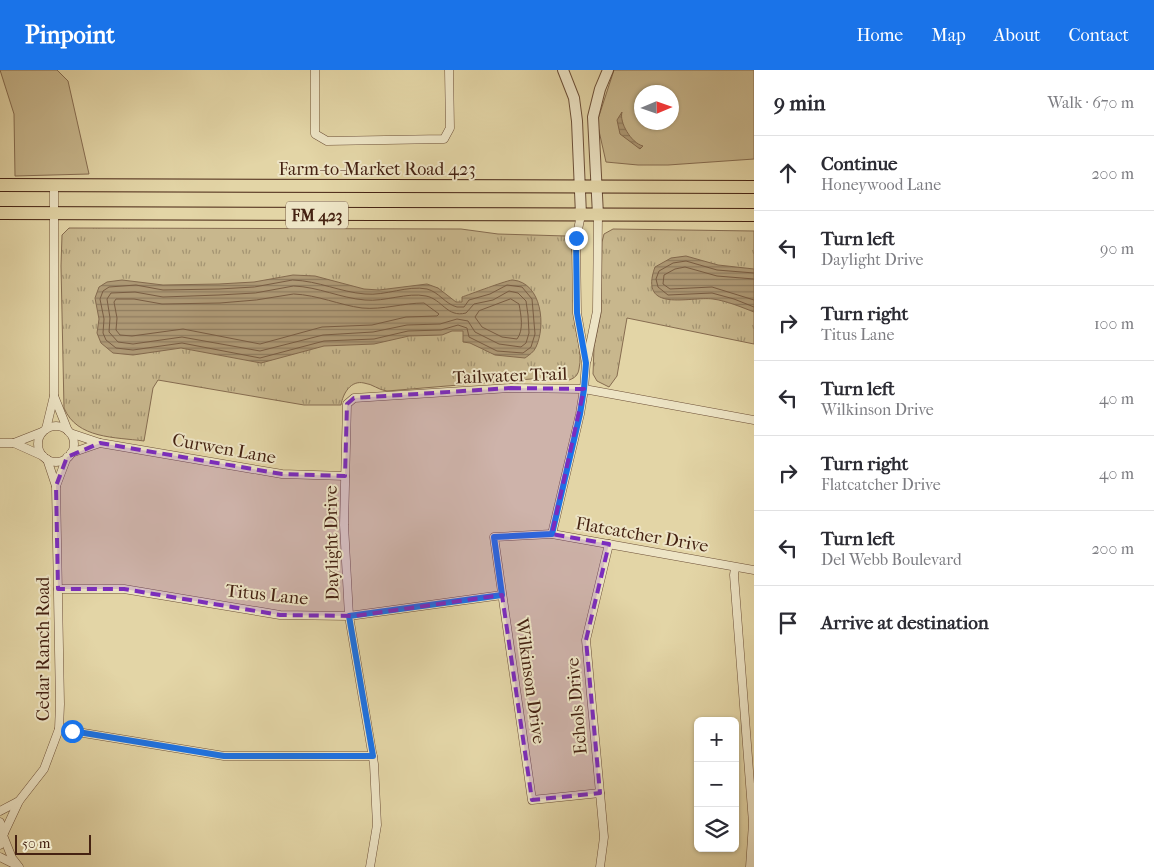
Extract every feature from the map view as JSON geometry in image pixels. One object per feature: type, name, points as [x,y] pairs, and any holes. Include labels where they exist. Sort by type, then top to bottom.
[{"type":"main road","name":"Farm-to-Market Road 423","points":[[0,185],[754,187]]},
{"type":"main road","name":"FM 423","points":[[0,213],[754,215]]},
{"type":"street","points":[[315,70],[315,134],[327,141],[444,139],[450,128],[449,70]]},
{"type":"street","points":[[563,70],[574,98],[581,215],[576,240],[577,313],[586,363]]},
{"type":"street","points":[[552,534],[580,414],[586,363],[597,311],[598,215],[593,117],[600,89],[608,70]]},
{"type":"street","points":[[45,458],[38,444],[54,396],[54,185]]},
{"type":"street","name":"Tailwater Trail","points":[[354,398],[511,388],[584,389],[754,420]]},
{"type":"street","points":[[54,396],[74,442],[69,455]]},
{"type":"street","name":"Daylight Drive","points":[[354,398],[347,404],[344,525],[349,616],[373,756],[377,824],[370,867]]},
{"type":"street","points":[[14,443],[34,433],[58,426],[69,432]]},
{"type":"street","name":"Curwen Lane","points":[[69,432],[100,442],[282,474],[345,476]]},
{"type":"street","points":[[0,443],[14,443],[45,458],[60,461],[69,455],[100,442]]},
{"type":"street","name":"Cedar Ranch Road","points":[[56,486],[69,455]]},
{"type":"street","name":"Cedar Ranch Road","points":[[2,839],[20,802],[44,769],[58,729],[60,704],[56,486],[45,458]]},
{"type":"street","name":"Flatcatcher Drive","points":[[494,537],[552,534],[754,570]]},
{"type":"street","name":"Wilkinson Drive","points":[[494,537],[532,800],[600,793]]},
{"type":"street","name":"Echols Drive","points":[[600,867],[604,838],[586,640],[609,544]]},
{"type":"street","points":[[735,568],[753,823],[750,867]]},
{"type":"street","name":"Titus Lane","points":[[58,589],[124,589],[280,615],[349,616],[502,595]]},
{"type":"street","points":[[58,729],[224,756],[373,756]]},
{"type":"street","name":"Cedar Ranch Road","points":[[0,811],[20,802]]},
{"type":"street","points":[[0,822],[2,839],[17,866]]},
{"type":"street","points":[[0,857],[17,866]]},
{"type":"highlighted area","points":[[511,388],[584,389],[552,534],[609,544],[586,640],[600,793],[532,800],[502,595],[354,616],[280,615],[124,589],[58,589],[56,486],[67,457],[100,443],[282,474],[345,476],[347,404],[354,398]]},
{"type":"green space","points":[[0,70],[57,70],[68,81],[89,174],[15,176],[14,114]]},
{"type":"green space","points":[[614,70],[754,70],[754,159],[668,165],[606,162],[597,122]]},
{"type":"green space","points":[[69,228],[461,229],[498,234],[566,236],[572,252],[574,316],[580,356],[579,371],[576,376],[569,380],[531,379],[387,391],[367,384],[355,383],[348,388],[341,405],[304,405],[158,380],[153,388],[144,441],[98,435],[78,426],[64,408],[61,266],[62,235]]},
{"type":"green space","points":[[613,229],[754,231],[754,344],[627,318],[617,376],[609,387],[597,381],[593,374],[594,347],[601,313],[602,242],[604,234]]},
{"type":"water","points":[[622,112],[624,126],[630,137],[643,146],[640,149],[620,134],[617,120]]},
{"type":"water","points":[[686,256],[718,265],[754,269],[754,312],[713,299],[669,300],[660,297],[654,291],[652,282],[655,267],[671,258]]},
{"type":"water","points":[[293,275],[315,276],[364,289],[379,290],[427,284],[438,288],[456,302],[462,302],[462,297],[513,280],[523,283],[536,297],[541,317],[539,338],[534,350],[525,358],[495,355],[470,343],[463,342],[463,331],[452,331],[442,335],[409,336],[374,344],[324,346],[261,363],[181,348],[133,355],[113,353],[101,343],[97,333],[99,319],[95,298],[99,287],[107,282],[122,280],[163,285],[219,284],[254,282]]},
{"type":"route","points":[[72,731],[224,756],[373,756],[349,616],[502,595],[494,537],[552,534],[584,389],[586,363],[577,313],[576,238]]}]
